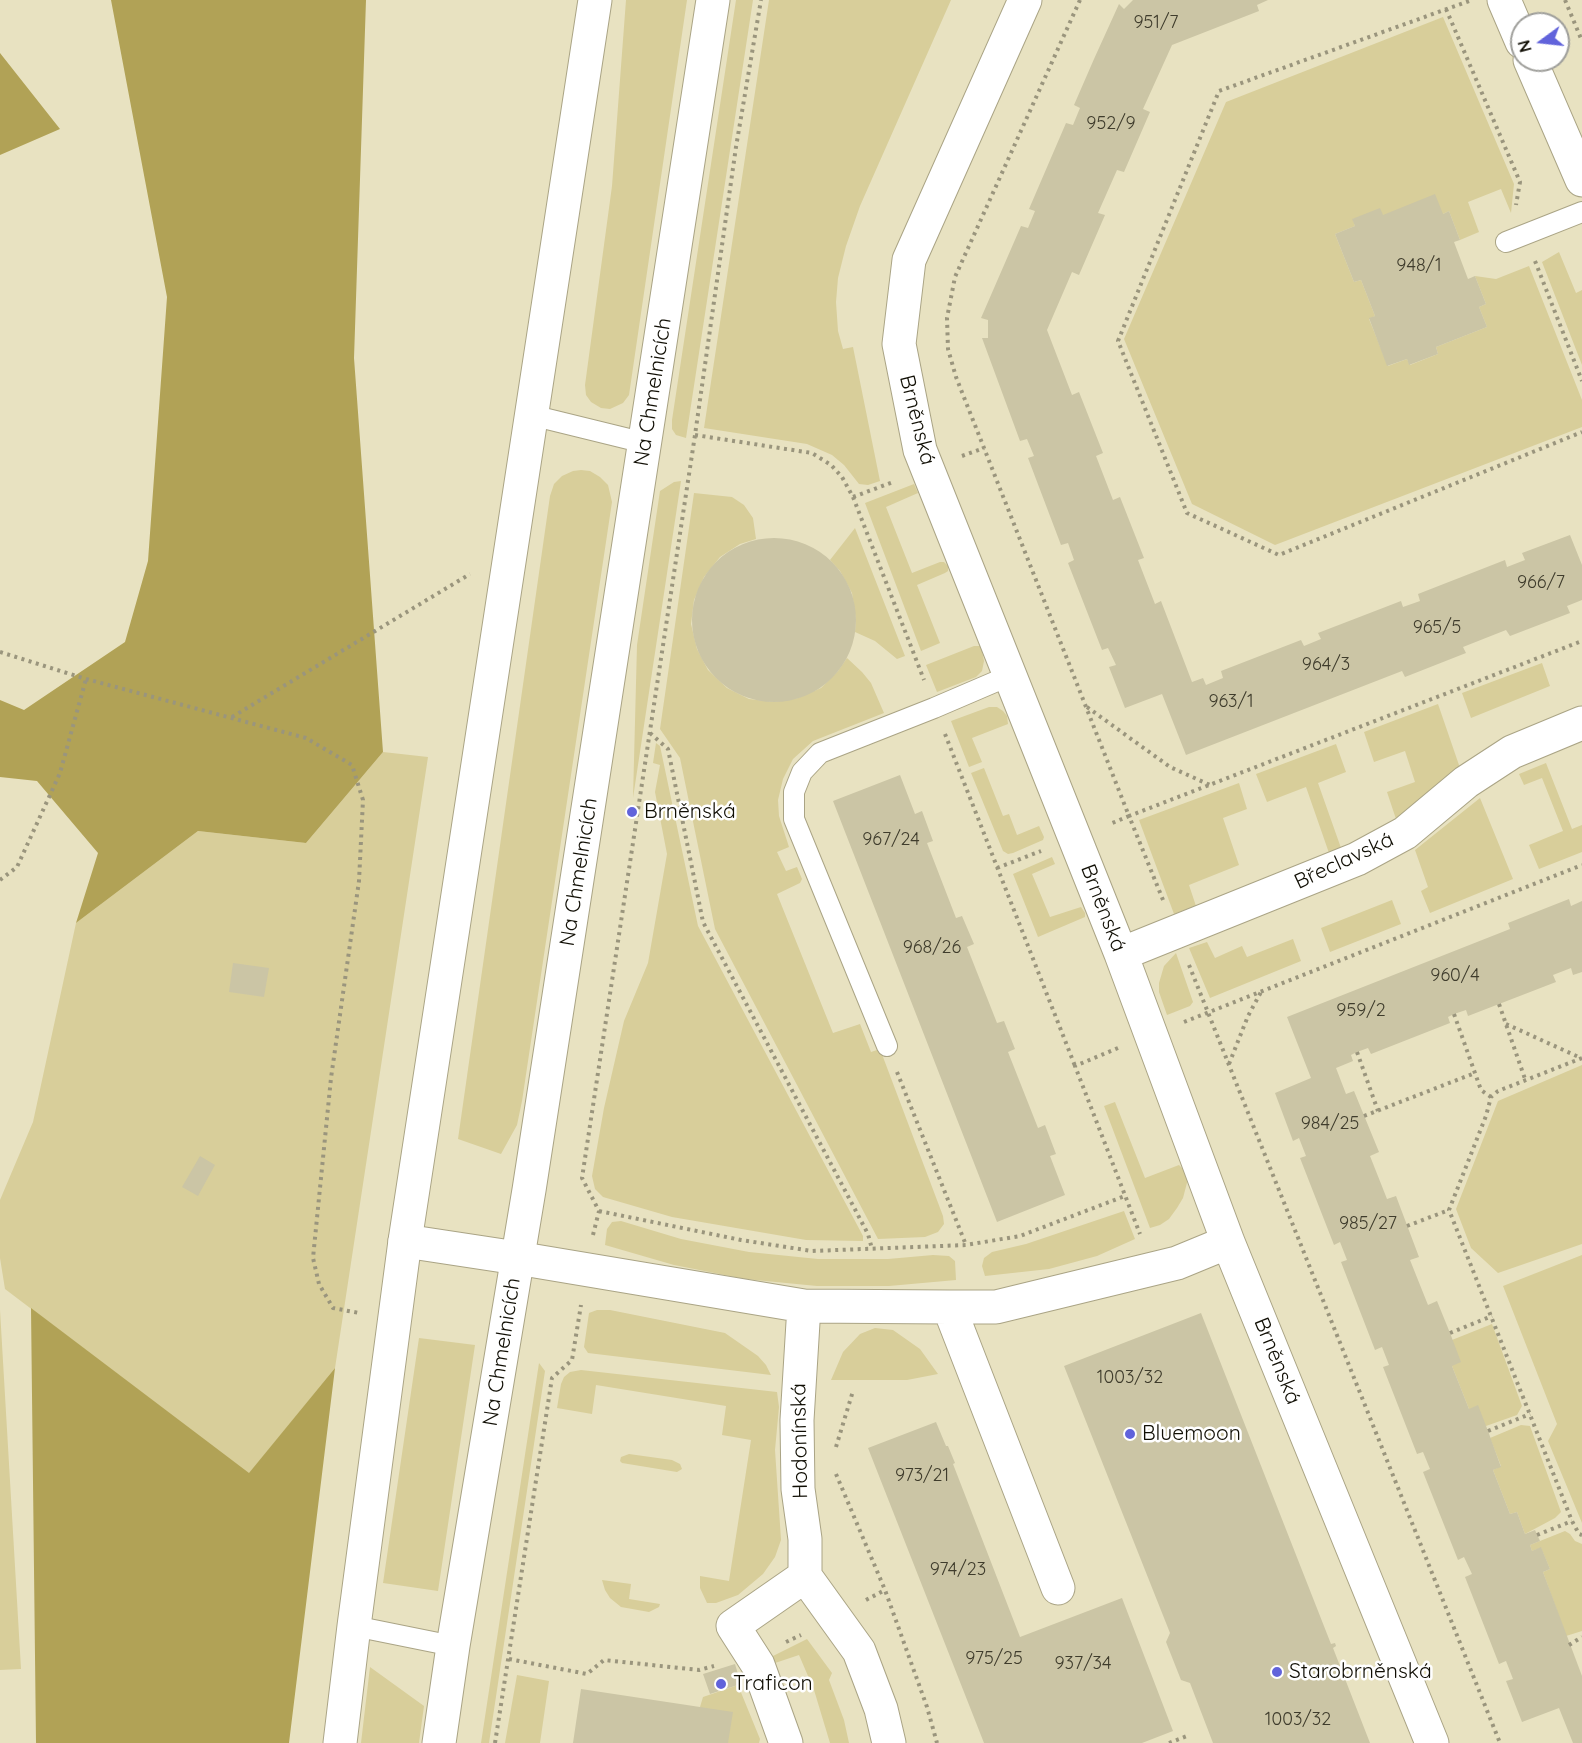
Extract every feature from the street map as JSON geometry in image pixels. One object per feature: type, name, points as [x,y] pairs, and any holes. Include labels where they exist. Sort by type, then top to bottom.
[{"type":"street","points":[[340,1743],[405,1241],[595,0]]},
{"type":"street","name":"Na Chmelnicích","points":[[440,1743],[453,1646],[518,1258],[713,0]]},
{"type":"street","name":"Brněnská","points":[[1025,0],[909,260],[899,344],[920,450],[1120,954],[1228,1242],[1432,1743]]},
{"type":"street","points":[[1504,0],[1510,14]]},
{"type":"street","points":[[1535,72],[1582,180]]},
{"type":"street","name":"Břeclavská","points":[[1120,954],[1358,859],[1405,833],[1466,782],[1512,753],[1582,723]]},
{"type":"street","points":[[405,1241],[804,1306],[949,1307],[996,1307],[1177,1263],[1228,1242]]},
{"type":"street","name":"Hodonínská","points":[[804,1306],[797,1420],[798,1489],[805,1539],[805,1576]]},
{"type":"street","points":[[949,1307],[1058,1588]]},
{"type":"street","points":[[786,1743],[758,1665],[732,1626],[805,1576],[859,1650],[881,1709],[889,1743]]},
{"type":"lane","points":[[1506,242],[1582,212]]},
{"type":"lane","points":[[531,415],[645,443]]},
{"type":"lane","points":[[886,1046],[794,819],[794,792],[802,772],[820,753],[1011,675]]},
{"type":"lane","points":[[354,1626],[453,1646]]},
{"type":"path","points":[[761,0],[736,147],[695,435],[582,1178],[599,1212],[741,1240],[812,1251],[966,1245],[1020,1236],[1125,1196]]},
{"type":"path","points":[[1080,0],[955,277],[947,318],[948,349],[956,377],[1086,707],[1500,1743]]},
{"type":"path","points":[[1471,0],[1460,2],[1219,90],[1118,341],[1187,513],[1279,555],[1582,432]]},
{"type":"path","points":[[1565,0],[1582,41]]},
{"type":"path","points":[[1446,9],[1520,182],[1516,210],[1582,381]]},
{"type":"path","points":[[695,435],[812,453],[831,465],[842,477],[853,496],[1153,1269]]},
{"type":"path","points":[[853,496],[984,448]]},
{"type":"path","points":[[232,718],[511,550]]},
{"type":"path","points":[[1130,816],[1582,641]]},
{"type":"path","points":[[0,652],[86,679],[306,738],[352,765],[363,800],[359,881],[331,1078],[313,1258],[319,1284],[333,1308],[394,1321]]},
{"type":"path","points":[[0,880],[17,867],[60,773],[86,679]]},
{"type":"path","points":[[1086,707],[1170,766],[1210,785]]},
{"type":"path","points":[[650,733],[668,749],[703,922],[868,1234],[872,1249]]},
{"type":"path","points":[[1075,1066],[1582,865]]},
{"type":"path","points":[[1229,1064],[1248,1016],[1261,992]]},
{"type":"path","points":[[1499,1004],[1525,1079]]},
{"type":"path","points":[[1454,1014],[1481,1090],[1491,1098]]},
{"type":"path","points":[[1506,1024],[1582,1058]]},
{"type":"path","points":[[886,1046],[966,1245]]},
{"type":"path","points":[[1358,1052],[1378,1111]]},
{"type":"path","points":[[1582,1058],[1525,1079],[1498,1091],[1491,1098],[1449,1210],[1572,1521],[1579,1534],[1582,1535]]},
{"type":"path","points":[[1364,1116],[1475,1073]]},
{"type":"path","points":[[1407,1226],[1449,1210]]},
{"type":"path","points":[[1450,1333],[1492,1316]]},
{"type":"path","points":[[495,1743],[552,1378],[572,1360]]},
{"type":"path","points":[[835,1453],[853,1391]]},
{"type":"path","points":[[1488,1431],[1530,1414]]},
{"type":"path","points":[[831,1463],[885,1590],[927,1707],[937,1743]]},
{"type":"path","points":[[1537,1535],[1572,1521]]},
{"type":"path","points":[[509,1659],[587,1674],[604,1660],[699,1670],[776,1646],[835,1618],[885,1590]]},
{"type":"path","points":[[1569,1645],[1582,1637]]},
{"type":"path","points":[[1169,1743],[1187,1736]]},
{"type":"shaded area","points":[[111,0],[366,0],[354,358],[383,752],[306,843],[198,831],[76,923],[98,853],[37,781],[0,777],[0,700],[24,710],[125,642],[148,561],[167,297]]},
{"type":"shaded area","points":[[626,0],[687,0],[629,395],[623,403],[610,409],[601,408],[591,402],[586,395],[585,385],[612,186]]},
{"type":"shaded area","points":[[736,0],[753,0],[686,438],[676,435],[672,429],[672,420]]},
{"type":"shaded area","points":[[769,0],[951,0],[860,206],[838,278],[836,302],[838,331],[843,349],[853,347],[880,481],[868,485],[859,484],[844,465],[832,455],[807,444],[704,428]]},
{"type":"shaded area","points":[[1443,17],[1514,184],[1511,213],[1501,189],[1468,202],[1479,232],[1460,240],[1449,211],[1443,214],[1383,215],[1353,219],[1355,226],[1335,234],[1354,282],[1361,280],[1375,316],[1369,319],[1388,366],[1407,359],[1410,365],[1438,354],[1436,347],[1487,327],[1479,307],[1486,304],[1475,276],[1496,279],[1529,266],[1582,400],[1582,427],[1275,545],[1192,504],[1124,339],[1226,102]]},
{"type":"shaded area","points":[[0,53],[60,129],[0,155]]},
{"type":"shaded area","points":[[1559,252],[1576,293],[1582,290],[1582,365],[1542,262]]},
{"type":"shaded area","points":[[581,470],[590,471],[608,485],[612,502],[522,1101],[517,1125],[501,1154],[458,1139],[550,496],[554,484],[562,476]]},
{"type":"shaded area","points":[[681,481],[633,798],[637,645],[660,491],[674,482]]},
{"type":"shaded area","points":[[914,484],[918,493],[886,507],[912,573],[940,562],[948,566],[948,571],[945,573],[917,585],[940,643],[921,651],[865,503]]},
{"type":"shaded area","points":[[694,493],[732,497],[744,505],[753,518],[756,539],[740,544],[720,557],[704,577],[694,600],[691,624],[697,649],[708,670],[727,688],[749,699],[774,702],[798,698],[821,688],[847,658],[871,683],[884,713],[813,741],[793,759],[783,779],[778,800],[779,816],[789,847],[777,852],[786,871],[797,867],[802,879],[800,883],[777,894],[833,1033],[860,1024],[871,1052],[880,1049],[943,1216],[944,1224],[938,1232],[925,1237],[878,1239],[715,929],[680,758],[660,729]]},
{"type":"shaded area","points":[[855,528],[905,656],[897,659],[875,641],[855,632],[856,620],[852,593],[840,571],[830,560]]},
{"type":"shaded area","points":[[974,646],[980,646],[982,651],[984,661],[982,671],[976,677],[937,692],[926,665]]},
{"type":"shaded area","points":[[1542,663],[1550,686],[1471,718],[1462,693]]},
{"type":"shaded area","points":[[1438,704],[1460,768],[1396,819],[1387,792],[1415,782],[1405,751],[1374,762],[1364,732]]},
{"type":"shaded area","points":[[989,707],[997,707],[1003,711],[1007,716],[1008,724],[972,738],[982,762],[969,767],[951,721]]},
{"type":"shaded area","points":[[656,743],[660,746],[698,926],[863,1236],[863,1241],[806,1240],[672,1217],[603,1197],[595,1189],[592,1176],[604,1108],[624,1021],[648,963],[667,854],[655,792],[660,765],[653,763]]},
{"type":"shaded area","points":[[1336,744],[1346,772],[1318,783],[1341,848],[1329,853],[1306,787],[1267,802],[1256,774]]},
{"type":"shaded area","points":[[383,752],[428,757],[335,1368],[249,1474],[5,1289],[0,1258],[0,1200],[33,1122],[76,923],[198,831],[306,843]]},
{"type":"shaded area","points":[[1546,763],[1572,829],[1582,825],[1582,852],[1539,869],[1529,845],[1563,831],[1542,778],[1524,785],[1519,774]]},
{"type":"shaded area","points":[[984,768],[1003,816],[1009,814],[1017,835],[1039,826],[1043,840],[1013,853],[1008,854],[1003,851],[971,773]]},
{"type":"shaded area","points":[[1239,783],[1247,809],[1223,818],[1239,865],[1189,885],[1196,906],[1174,914],[1139,820]]},
{"type":"shaded area","points":[[1480,798],[1513,879],[1430,913],[1421,891],[1428,887],[1415,850]]},
{"type":"shaded area","points":[[1052,857],[1055,864],[1032,874],[1050,917],[1081,907],[1085,917],[1038,937],[1013,874]]},
{"type":"shaded area","points":[[1392,900],[1401,924],[1330,952],[1321,928]]},
{"type":"shaded area","points":[[1293,939],[1301,961],[1210,998],[1189,948],[1207,942],[1215,958],[1242,946],[1247,957]]},
{"type":"shaded area","points":[[1176,953],[1193,1002],[1190,1006],[1167,1015],[1159,992],[1159,983],[1164,966]]},
{"type":"shaded area","points":[[1582,1065],[1582,1244],[1498,1273],[1471,1248],[1456,1209],[1498,1101]]},
{"type":"shaded area","points":[[1115,1102],[1145,1178],[1179,1165],[1185,1171],[1188,1179],[1183,1198],[1177,1208],[1169,1219],[1160,1225],[1150,1228],[1104,1106]]},
{"type":"shaded area","points":[[1124,1211],[1135,1239],[1097,1256],[1049,1269],[985,1276],[982,1266],[984,1258],[992,1252],[1026,1244]]},
{"type":"shaded area","points":[[621,1221],[681,1239],[749,1252],[818,1259],[949,1256],[955,1261],[956,1280],[889,1286],[817,1286],[745,1279],[674,1265],[605,1245],[607,1229],[612,1222]]},
{"type":"shaded area","points":[[1582,1255],[1582,1523],[1548,1441],[1557,1424],[1503,1286]]},
{"type":"shaded area","points":[[31,1308],[249,1473],[335,1368],[289,1743],[36,1743]]},
{"type":"shaded area","points":[[0,1310],[21,1669],[0,1670]]},
{"type":"shaded area","points":[[597,1310],[610,1310],[725,1333],[758,1356],[771,1375],[588,1353],[584,1347],[589,1313]]},
{"type":"shaded area","points":[[1492,1324],[1522,1406],[1517,1415],[1486,1426],[1469,1409],[1452,1366],[1452,1340]]},
{"type":"shaded area","points":[[875,1328],[893,1330],[920,1349],[938,1374],[907,1380],[831,1380],[843,1352],[860,1334]]},
{"type":"shaded area","points":[[419,1338],[475,1345],[438,1591],[383,1583]]},
{"type":"shaded area","points":[[539,1363],[545,1371],[489,1743],[481,1743]]},
{"type":"shaded area","points":[[581,1370],[777,1392],[779,1407],[775,1450],[781,1540],[775,1557],[763,1574],[738,1595],[716,1603],[707,1603],[700,1588],[700,1576],[729,1581],[751,1440],[722,1435],[726,1406],[596,1385],[592,1414],[557,1408],[564,1377],[570,1372]]},
{"type":"shaded area","points":[[1521,1425],[1530,1426],[1561,1512],[1555,1518],[1525,1534],[1517,1512],[1510,1514],[1493,1470],[1501,1466],[1490,1438]]},
{"type":"shaded area","points":[[629,1454],[672,1460],[680,1464],[682,1469],[677,1472],[620,1461],[621,1457]]},
{"type":"shaded area","points":[[1565,1531],[1575,1541],[1582,1544],[1582,1631],[1566,1636],[1543,1572],[1550,1569],[1541,1548],[1532,1551],[1530,1545]]},
{"type":"shaded area","points":[[602,1580],[631,1584],[629,1599],[660,1604],[659,1607],[649,1612],[621,1607],[610,1598]]},
{"type":"shaded area","points":[[807,1639],[832,1673],[829,1680],[844,1720],[849,1743],[830,1743],[814,1690],[799,1655],[775,1663],[771,1657]]},
{"type":"shaded area","points":[[370,1667],[424,1706],[419,1743],[361,1743]]},
{"type":"shaded area","points":[[517,1675],[549,1681],[540,1743],[505,1743]]},
{"type":"shaded area","points":[[741,1684],[740,1690],[760,1739],[759,1743],[728,1743],[700,1707],[703,1697]]},
{"type":"building","points":[[1133,0],[1268,0],[1257,5],[1259,11],[1172,45],[1143,109],[1150,112],[1124,172],[1117,170],[1098,213],[1105,215],[1079,275],[1072,272],[1047,330],[1072,395],[1079,392],[1103,453],[1096,456],[1113,500],[1120,497],[1144,558],[1138,560],[1155,604],[1161,601],[1192,682],[1203,678],[1206,685],[1223,678],[1221,671],[1301,640],[1304,646],[1321,639],[1318,633],[1401,601],[1403,607],[1420,601],[1418,594],[1505,560],[1507,567],[1525,560],[1522,553],[1570,535],[1582,565],[1582,600],[1567,606],[1570,613],[1510,636],[1506,630],[1463,647],[1466,653],[1405,677],[1402,671],[1186,755],[1162,694],[1125,708],[1109,667],[1116,665],[1108,648],[1102,650],[1068,563],[1074,560],[1068,543],[1061,545],[1028,458],[1034,456],[1027,439],[1020,441],[982,338],[988,338],[988,320],[981,318],[1021,226],[1028,228],[1035,211],[1029,209],[1066,123],[1073,125],[1080,108],[1074,105],[1094,59],[1119,4],[1124,9]]},
{"type":"building","points":[[1435,194],[1443,214],[1449,211],[1460,240],[1454,242],[1468,279],[1475,276],[1486,304],[1479,307],[1487,327],[1436,347],[1438,354],[1409,365],[1407,359],[1387,366],[1369,318],[1375,316],[1361,280],[1354,282],[1335,234],[1355,226],[1352,219],[1380,208],[1383,215]]},
{"type":"building","points":[[774,538],[805,544],[832,562],[850,589],[856,620],[850,651],[832,678],[805,696],[774,702],[743,696],[716,678],[698,651],[692,620],[698,589],[716,562],[743,544]]},
{"type":"building","points":[[900,775],[915,814],[922,811],[933,841],[927,843],[956,918],[962,916],[974,944],[967,947],[997,1023],[1004,1021],[1015,1049],[1008,1052],[1038,1128],[1045,1125],[1056,1154],[1050,1156],[1065,1195],[997,1222],[833,801]]},
{"type":"building","points":[[1569,899],[1571,906],[1582,901],[1582,972],[1573,975],[1571,968],[1553,975],[1556,982],[1468,1016],[1466,1010],[1454,1014],[1448,1017],[1450,1023],[1371,1054],[1368,1048],[1357,1052],[1351,1055],[1353,1061],[1336,1068],[1346,1094],[1354,1091],[1379,1152],[1370,1156],[1387,1199],[1396,1196],[1419,1257],[1410,1260],[1428,1305],[1437,1301],[1450,1333],[1461,1362],[1452,1366],[1469,1409],[1478,1405],[1501,1467],[1493,1470],[1510,1514],[1517,1512],[1525,1534],[1535,1530],[1540,1541],[1530,1545],[1532,1551],[1541,1547],[1550,1569],[1543,1572],[1582,1676],[1582,1743],[1573,1743],[1559,1708],[1522,1722],[1506,1681],[1513,1679],[1506,1661],[1499,1664],[1465,1577],[1472,1574],[1464,1557],[1458,1560],[1423,1472],[1430,1469],[1423,1452],[1417,1454],[1383,1367],[1389,1365],[1382,1347],[1375,1350],[1341,1262],[1347,1260],[1340,1242],[1334,1245],[1300,1158],[1306,1156],[1299,1138],[1293,1141],[1275,1093],[1311,1078],[1287,1017],[1510,929],[1508,923]]},
{"type":"building","points":[[233,963],[269,968],[264,997],[229,992]]},
{"type":"building","points":[[200,1156],[215,1165],[198,1196],[182,1187]]},
{"type":"building","points":[[1201,1313],[1331,1644],[1335,1643],[1336,1646],[1333,1648],[1370,1743],[1213,1743],[1190,1683],[1181,1680],[1166,1642],[1170,1633],[1064,1366]]},
{"type":"building","points":[[936,1422],[955,1463],[953,1464],[1020,1637],[1122,1598],[1173,1731],[1142,1743],[984,1743],[868,1448]]},
{"type":"building","points":[[735,1664],[741,1684],[710,1694],[703,1674]]},
{"type":"building","points":[[581,1689],[733,1712],[728,1743],[573,1743]]},
{"type":"place","name":"Brněnská","points":[[632,812]]},
{"type":"place","name":"Bluemoon","points":[[1130,1434]]},
{"type":"place","name":"Starobrněnská","points":[[1277,1672]]},
{"type":"place","name":"Traficon","points":[[721,1684]]}]
